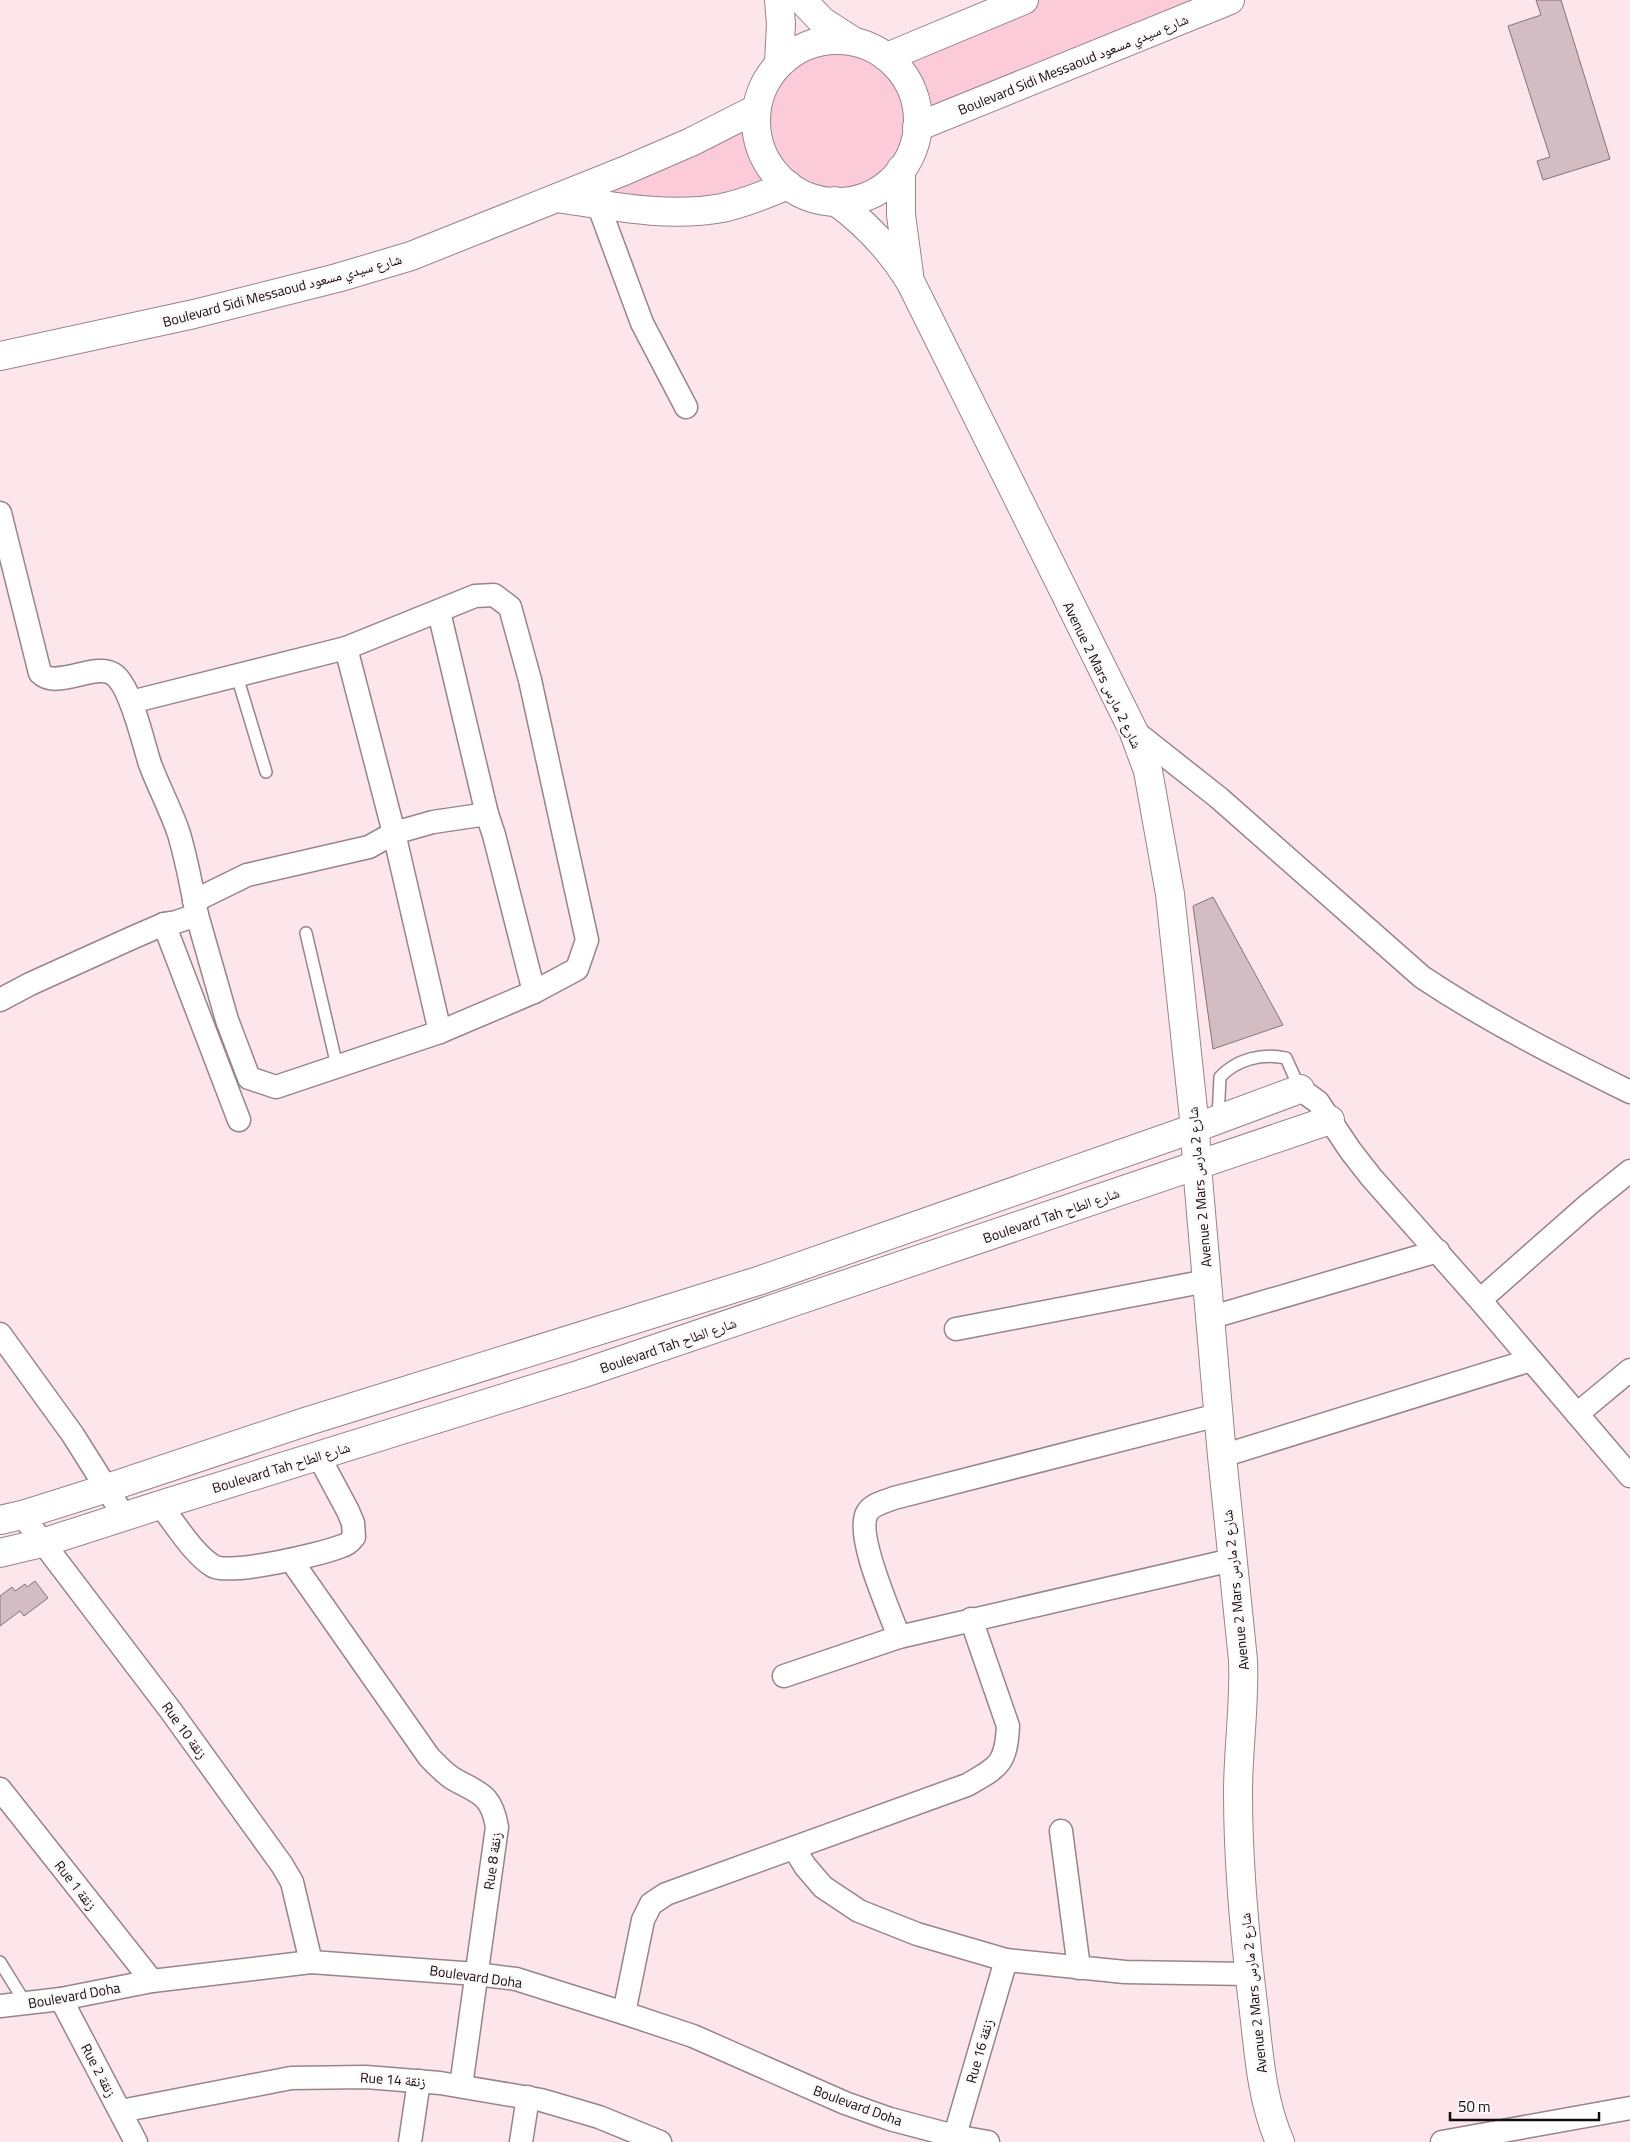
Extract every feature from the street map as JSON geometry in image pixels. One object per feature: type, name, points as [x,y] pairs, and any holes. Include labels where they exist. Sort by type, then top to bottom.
[{"type":"street","points":[[779,0],[781,24],[779,64]]},
{"type":"street","points":[[802,0],[822,21],[854,42],[886,57],[902,71],[912,89],[917,109],[917,127],[909,156],[891,181],[879,190],[858,198],[835,201],[818,199],[788,185],[775,173],[759,143],[756,109],[764,84],[779,64],[801,48],[827,40],[854,42]]},
{"type":"street","points":[[886,57],[1024,0]]},
{"type":"street","name":"Boulevard Sidi Messaoud شارع سيدي مسعود","points":[[917,127],[1230,0]]},
{"type":"street","name":"Boulevard Sidi Messaoud شارع سيدي مسعود","points":[[0,356],[194,314],[378,267],[442,245],[691,142],[756,109]]},
{"type":"street","name":"Avenue 2 Mars شارع 2 مارس","points":[[901,169],[903,238],[911,283]]},
{"type":"street","points":[[556,198],[665,212],[705,210],[743,202],[788,185]]},
{"type":"street","name":"Avenue 2 Mars شارع 2 مارس","points":[[835,201],[853,214],[886,246],[911,283],[1133,730],[1148,771],[1207,1124],[1197,1166],[1209,1318],[1245,1691],[1238,1793],[1239,1852],[1249,1974],[1263,2085],[1274,2128],[1280,2142]]},
{"type":"street","points":[[598,204],[642,323],[686,407]]},
{"type":"street","points":[[0,513],[40,673],[43,677],[52,679],[102,671],[112,673],[118,679],[131,702],[151,764],[178,833],[196,908],[227,1020],[249,1078],[276,1087],[440,1032],[534,992],[577,969],[587,940],[530,680],[510,607],[494,595],[475,596],[346,648],[131,702]]},
{"type":"street","points":[[438,612],[487,814],[534,992]]},
{"type":"street","points":[[346,648],[394,833],[440,1032]]},
{"type":"street","points":[[1133,730],[1219,798],[1422,977],[1449,995],[1565,1060],[1630,1092]]},
{"type":"street","points":[[0,1000],[30,984],[164,924],[176,922],[247,875],[370,847],[394,833],[433,822],[487,814]]},
{"type":"street","points":[[164,924],[238,1120]]},
{"type":"street","points":[[11,1518],[106,1489],[305,1422],[758,1281],[1207,1124],[1300,1089],[1318,1102],[1371,1177],[1438,1251],[1630,1476]]},
{"type":"street","name":"Boulevard Tah شارع الطاح","points":[[0,1554],[42,1543],[160,1504],[581,1374],[1330,1120]]},
{"type":"street","points":[[1480,1300],[1589,1204],[1630,1172]]},
{"type":"street","points":[[1209,1318],[1438,1251]]},
{"type":"street","points":[[956,1329],[1207,1281]]},
{"type":"street","points":[[0,1334],[72,1435],[124,1516]]},
{"type":"street","points":[[1222,1456],[1531,1360]]},
{"type":"street","points":[[1577,1414],[1630,1370]]},
{"type":"street","points":[[898,1637],[866,1546],[864,1526],[866,1514],[875,1505],[894,1498],[1218,1416]]},
{"type":"street","points":[[160,1504],[204,1559],[215,1568],[236,1568],[291,1560],[342,1546],[350,1542],[354,1537],[353,1523],[318,1455]]},
{"type":"street","name":"Rue 10 زنقة","points":[[11,1518],[42,1543],[171,1711],[282,1864],[292,1882],[311,1962]]},
{"type":"street","name":"Rue 8 زنقة","points":[[291,1560],[429,1757],[452,1778],[482,1794],[492,1810],[497,1827],[460,2086]]},
{"type":"street","points":[[784,1676],[898,1637],[1232,1560]]},
{"type":"street","points":[[624,2013],[643,1920],[651,1904],[666,1894],[967,1785],[995,1768],[1002,1760],[1008,1726],[972,1619]]},
{"type":"street","name":"Rue 1 زنقة","points":[[0,1789],[152,1981]]},
{"type":"street","points":[[1061,1831],[1079,1968]]},
{"type":"street","points":[[794,1848],[805,1866],[823,1888],[859,1911],[917,1934],[1006,1960],[1125,1972],[1249,1974]]},
{"type":"street","name":"Rue 16 زنقة","points":[[954,2139],[1006,1960]]},
{"type":"street","name":"Boulevard Doha","points":[[0,2006],[26,2004],[152,1981],[311,1962],[476,1974],[516,1979],[693,2036],[845,2103],[890,2119],[954,2139],[988,2142]]},
{"type":"street","name":"Rue 2 زنقة","points":[[61,1998],[136,2142]]},
{"type":"street","name":"Rue 14 زنقة","points":[[120,2111],[291,2078],[349,2076],[419,2081],[528,2097],[599,2117],[660,2142]]},
{"type":"street","points":[[410,2142],[419,2081]]},
{"type":"street","points":[[521,2142],[528,2097]]},
{"type":"street","points":[[1442,2142],[1549,2132],[1630,2108]]},
{"type":"lane","points":[[237,676],[266,772]]},
{"type":"lane","points":[[306,933],[338,1066]]},
{"type":"lane","points":[[1207,1124],[1220,1076],[1229,1067],[1254,1057],[1272,1055],[1286,1058],[1300,1089]]},
{"type":"lane","points":[[0,1962],[26,2004]]},
{"type":"shaded area","points":[[1040,0],[1212,0],[922,112],[910,77],[896,59]]},
{"type":"shaded area","points":[[838,54],[864,59],[887,74],[902,97],[907,123],[902,149],[887,172],[864,187],[838,192],[812,187],[789,172],[774,149],[769,123],[774,97],[789,74],[812,59]]},
{"type":"shaded area","points":[[750,117],[761,160],[776,182],[720,200],[602,198],[596,187]]},
{"type":"building","points":[[1536,0],[1561,0],[1610,159],[1543,180],[1537,161],[1550,157],[1508,26],[1541,15]]},
{"type":"building","points":[[1213,897],[1283,1025],[1213,1049],[1193,906]]},
{"type":"building","points":[[35,1581],[48,1598],[24,1616],[20,1611],[0,1626],[0,1596],[12,1587],[15,1591],[25,1584],[27,1587]]}]
